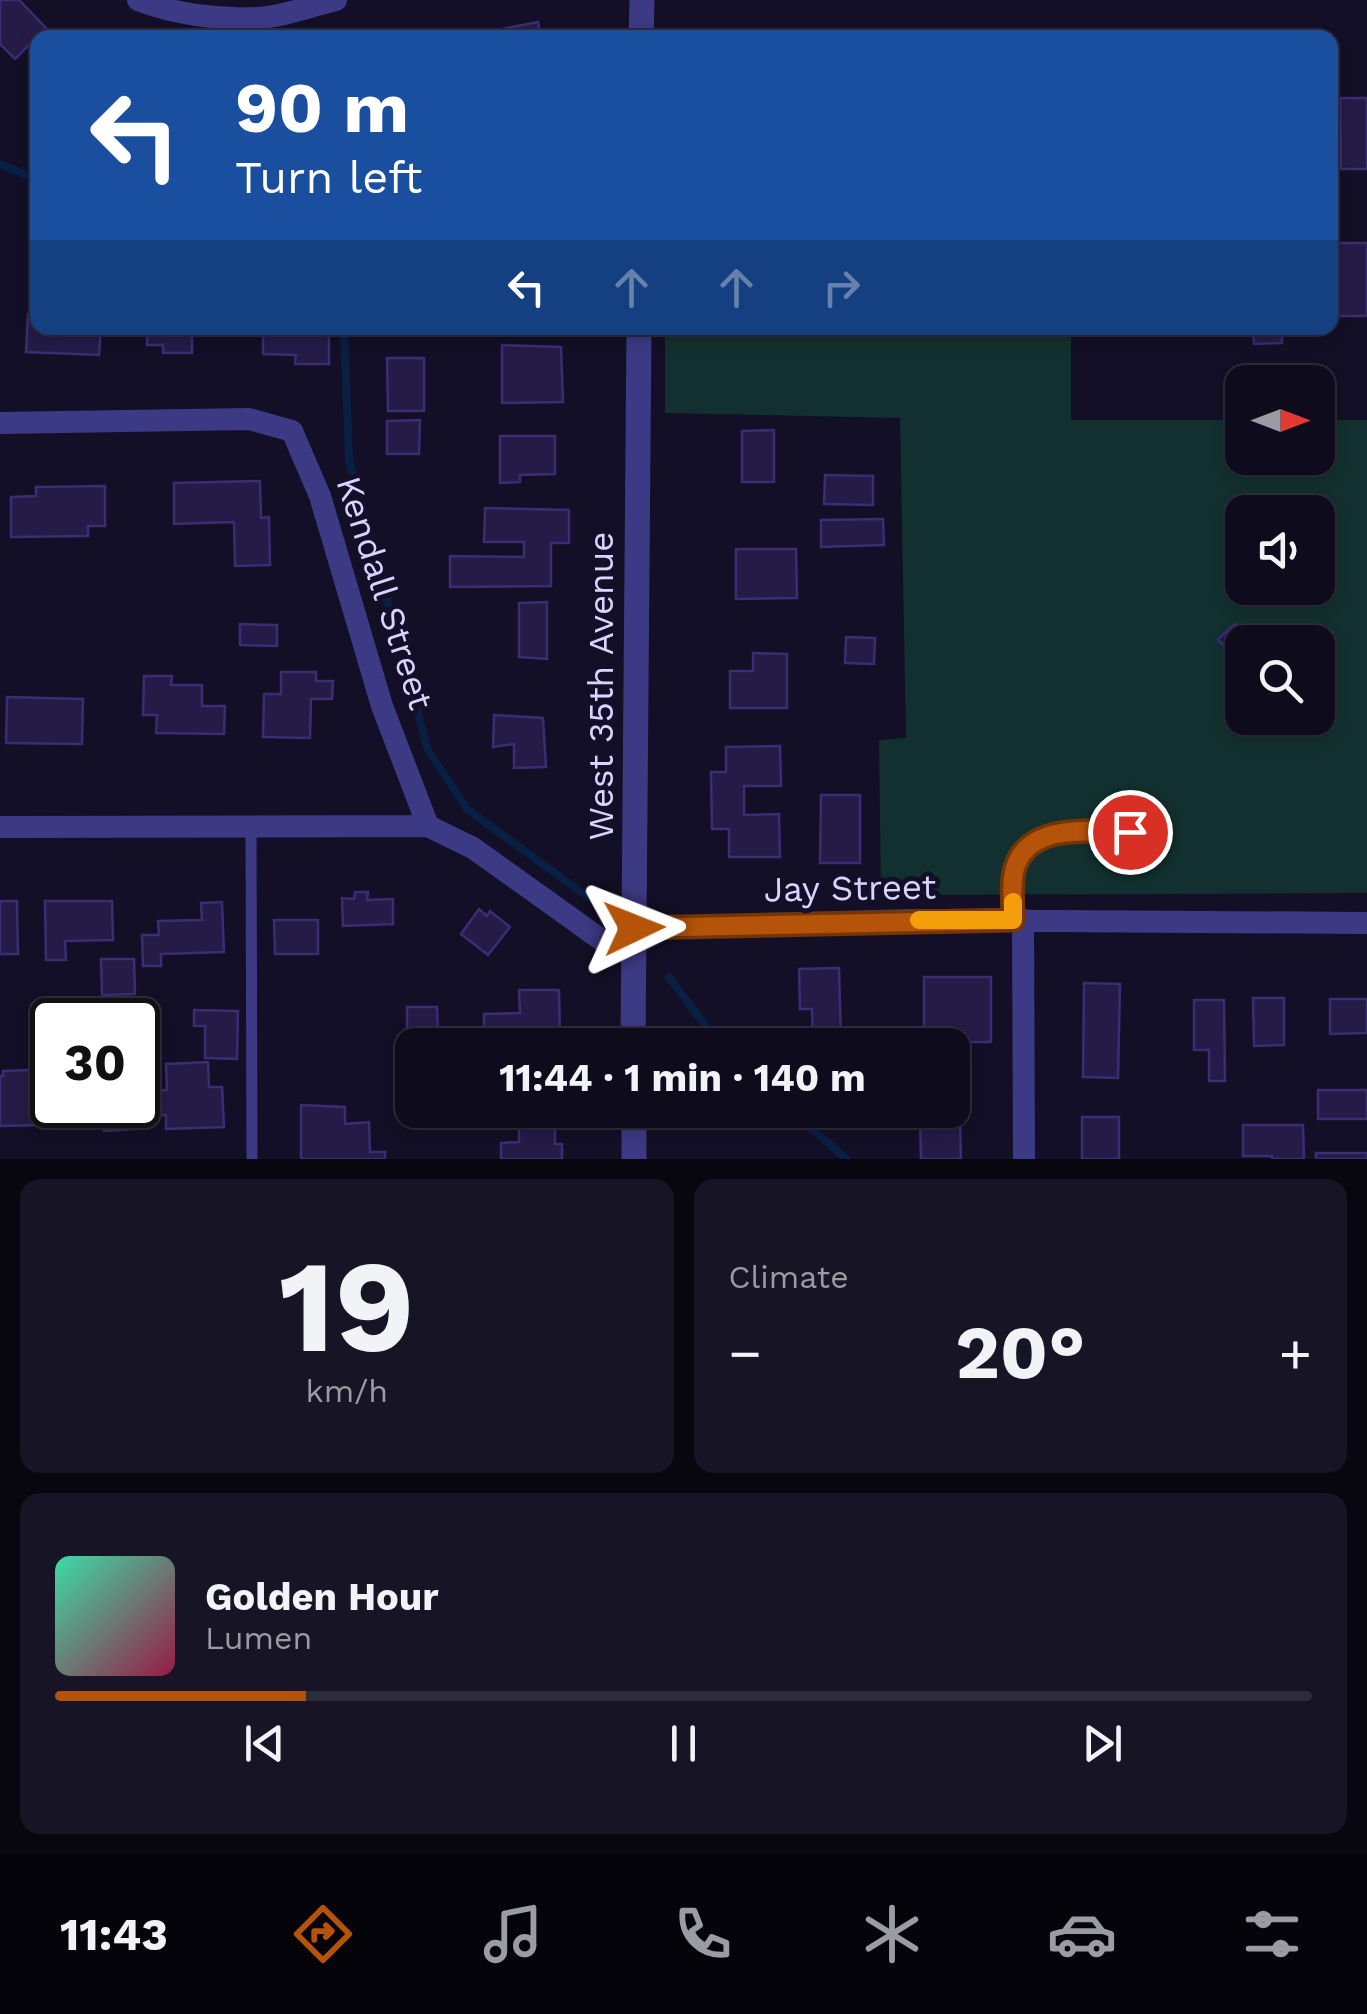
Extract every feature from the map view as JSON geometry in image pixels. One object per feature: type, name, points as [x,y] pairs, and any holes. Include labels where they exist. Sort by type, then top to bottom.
[{"type":"street","points":[[138,0],[159,8],[211,17],[260,18],[336,0]]},
{"type":"street","points":[[641,30],[642,0]]},
{"type":"street","name":"West 35th Avenue","points":[[634,1028],[639,335]]},
{"type":"street","name":"Kendall Street","points":[[0,423],[249,419],[292,431],[320,496],[382,706],[428,826]]},
{"type":"street","points":[[0,827],[428,826],[473,848],[603,941],[633,939]]},
{"type":"street","points":[[1018,920],[1024,1159]]},
{"type":"street","name":"Jay Street","points":[[633,939],[1018,920],[1367,922]]},
{"type":"street","points":[[634,1128],[634,1159]]},
{"type":"lane","points":[[251,826],[252,1159]]},
{"type":"lane","points":[[1018,920],[1016,865],[1026,850],[1044,838],[1063,832],[1164,832]]},
{"type":"green space","points":[[665,335],[1071,335],[1071,420],[1225,420],[1225,475],[1335,475],[1335,420],[1367,420],[1367,893],[881,895],[879,740],[906,738],[900,418],[665,413]]},
{"type":"building","points":[[0,0],[19,0],[46,28],[30,30],[30,44],[15,59],[0,44]]},
{"type":"building","points":[[538,22],[540,30],[497,30]]},
{"type":"building","points":[[1340,98],[1367,98],[1367,169],[1341,169]]},
{"type":"building","points":[[1338,243],[1367,243],[1367,316],[1338,316]]},
{"type":"building","points":[[28,314],[30,335],[100,335],[99,355],[26,352]]},
{"type":"building","points":[[148,335],[192,335],[192,353],[163,353],[163,345],[147,345]]},
{"type":"building","points":[[263,335],[329,335],[329,364],[295,364],[296,355],[263,354]]},
{"type":"building","points":[[1253,335],[1282,335],[1282,343],[1254,344]]},
{"type":"building","points":[[502,345],[561,347],[563,402],[502,403]]},
{"type":"building","points":[[387,358],[424,358],[424,411],[388,411]]},
{"type":"building","points":[[420,420],[419,454],[387,454],[387,421]]},
{"type":"building","points":[[774,430],[774,482],[742,482],[742,431]]},
{"type":"building","points":[[500,436],[555,436],[555,474],[520,475],[520,482],[500,483]]},
{"type":"building","points":[[825,475],[873,476],[873,505],[824,504]]},
{"type":"building","points":[[260,481],[261,518],[269,517],[270,565],[235,566],[234,522],[174,524],[174,483]]},
{"type":"building","points":[[105,486],[105,526],[88,526],[88,536],[11,537],[11,497],[36,496],[36,487]]},
{"type":"building","points":[[485,508],[569,510],[569,543],[551,543],[551,586],[450,587],[450,556],[524,557],[524,542],[484,542]]},
{"type":"building","points":[[883,519],[884,545],[821,547],[821,520]]},
{"type":"building","points":[[736,549],[796,549],[797,598],[736,599]]},
{"type":"building","points":[[547,602],[547,659],[519,657],[519,603]]},
{"type":"building","points":[[240,624],[277,625],[277,646],[240,645]]},
{"type":"building","points":[[846,637],[875,638],[874,664],[845,663]]},
{"type":"building","points":[[753,653],[787,654],[787,708],[730,708],[730,671],[753,671]]},
{"type":"building","points":[[281,672],[316,672],[316,681],[333,681],[332,699],[311,699],[310,738],[263,737],[264,694],[281,694]]},
{"type":"building","points":[[144,676],[172,676],[171,685],[202,685],[202,706],[225,706],[224,734],[156,733],[157,715],[143,715]]},
{"type":"building","points":[[7,697],[83,699],[82,744],[6,743]]},
{"type":"building","points":[[494,715],[543,718],[546,767],[514,768],[514,744],[493,747]]},
{"type":"building","points":[[780,746],[781,786],[744,786],[744,815],[779,814],[780,857],[729,857],[729,829],[712,829],[711,772],[726,772],[726,747]]},
{"type":"building","points":[[821,795],[860,795],[860,863],[820,863]]},
{"type":"building","points":[[355,892],[368,892],[367,900],[393,899],[393,924],[343,926],[342,898],[354,899]]},
{"type":"building","points":[[0,901],[17,901],[18,954],[0,954]]},
{"type":"building","points":[[45,901],[112,901],[113,940],[65,941],[66,960],[46,960]]},
{"type":"building","points":[[222,902],[224,952],[161,954],[161,966],[143,966],[142,935],[159,935],[158,921],[202,920],[201,903]]},
{"type":"building","points":[[479,909],[487,916],[490,911],[510,927],[488,955],[461,934]]},
{"type":"building","points":[[274,920],[318,920],[318,954],[275,954]]},
{"type":"building","points":[[101,959],[134,959],[135,994],[102,995]]},
{"type":"building","points":[[839,968],[841,1028],[813,1028],[812,1009],[800,1009],[799,969]]},
{"type":"building","points":[[924,977],[991,977],[991,1042],[970,1042],[970,1028],[924,1028]]},
{"type":"building","points":[[1084,983],[1120,984],[1118,1078],[1083,1077]]},
{"type":"building","points":[[519,990],[559,990],[560,1028],[484,1028],[484,1014],[520,1013]]},
{"type":"building","points":[[1253,998],[1284,998],[1284,1045],[1254,1046]]},
{"type":"building","points":[[1330,999],[1367,999],[1367,1033],[1330,1034]]},
{"type":"building","points":[[1194,1000],[1224,1000],[1225,1081],[1209,1081],[1209,1050],[1194,1050]]},
{"type":"building","points":[[407,1007],[437,1007],[438,1028],[407,1028]]},
{"type":"building","points":[[194,1010],[238,1011],[237,1059],[205,1058],[205,1026],[194,1026]]},
{"type":"building","points":[[208,1062],[209,1087],[222,1087],[224,1127],[166,1129],[166,1115],[160,1115],[160,1090],[167,1090],[166,1064]]},
{"type":"building","points":[[30,1070],[30,1125],[0,1126],[3,1071]]},
{"type":"building","points":[[1318,1090],[1367,1090],[1367,1119],[1318,1119]]},
{"type":"building","points":[[301,1105],[345,1107],[345,1124],[369,1122],[370,1152],[385,1152],[385,1159],[301,1159]]},
{"type":"building","points":[[1082,1117],[1119,1117],[1119,1159],[1082,1159]]},
{"type":"building","points":[[1243,1125],[1303,1125],[1304,1159],[1243,1156]]},
{"type":"building","points":[[519,1128],[555,1128],[555,1144],[562,1144],[562,1159],[501,1159],[501,1143],[519,1142]]},
{"type":"building","points":[[920,1128],[960,1128],[961,1159],[921,1159]]},
{"type":"building","points":[[1316,1153],[1367,1153],[1367,1159],[1316,1159]]},
{"type":"waterway","points":[[0,164],[30,177]]},
{"type":"waterway","points":[[344,335],[349,460],[428,750],[467,809],[603,908]]},
{"type":"waterway","points":[[669,977],[707,1028]]},
{"type":"waterway","points":[[810,1128],[847,1159]]},
{"type":"slow traffic","points":[[919,920],[1013,920],[1013,902]]},
{"type":"route","points":[[634,928],[1013,920],[1016,865],[1026,850],[1063,832],[1130,832]]}]
